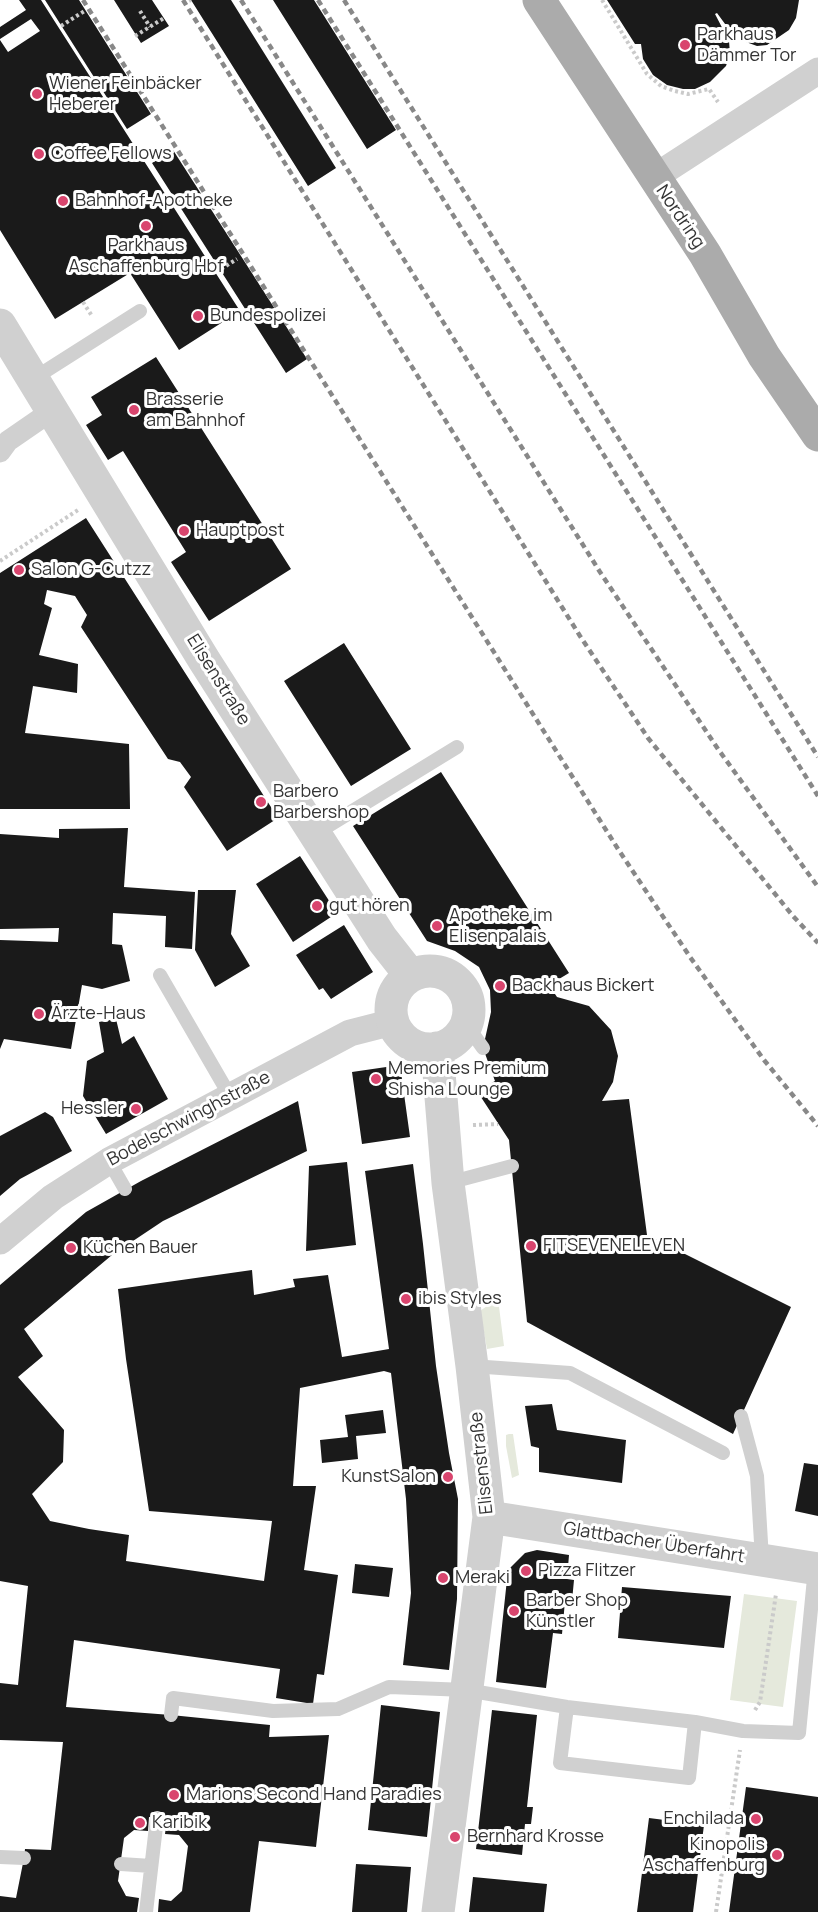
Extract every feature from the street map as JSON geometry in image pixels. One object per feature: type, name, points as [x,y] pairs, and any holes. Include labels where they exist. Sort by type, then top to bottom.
[{"type":"main road","name":"Nordring","points":[[539,0],[653,178],[705,254],[764,356],[818,435]]},
{"type":"street","points":[[653,178],[818,71]]},
{"type":"street","name":"Elisenstraße","points":[[0,325],[204,660],[382,939],[411,976]]},
{"type":"street","points":[[0,452],[8,441],[53,411]]},
{"type":"street","points":[[430,971],[439,972],[456,981],[466,997],[475,1036],[455,1040],[437,1048],[427,1049],[410,1043],[397,1030],[391,1013],[398,987],[411,976],[430,971]]},
{"type":"street","name":"Bodelschwinghstraße","points":[[0,1241],[54,1197],[109,1161],[350,1033],[393,1022]]},
{"type":"street","name":"Elisenstraße","points":[[437,1048],[463,1179],[472,1366],[489,1517],[438,1912]]},
{"type":"street","name":"Glattbacher Überfahrt","points":[[489,1517],[817,1568]]},
{"type":"lane","points":[[33,378],[140,311]]},
{"type":"lane","points":[[315,834],[457,747]]},
{"type":"lane","points":[[160,975],[230,1096]]},
{"type":"lane","points":[[109,1161],[125,1189]]},
{"type":"lane","points":[[463,1179],[512,1166]]},
{"type":"lane","points":[[472,1366],[570,1373],[723,1453]]},
{"type":"lane","points":[[741,1416],[758,1476],[762,1559]]},
{"type":"lane","points":[[171,1715],[173,1698],[273,1711],[338,1708],[389,1687],[466,1690],[567,1707],[695,1722],[743,1731],[799,1732],[817,1568]]},
{"type":"lane","points":[[567,1707],[560,1763],[689,1778],[695,1722]]},
{"type":"lane","points":[[146,1912],[157,1818]]},
{"type":"lane","points":[[0,1857],[24,1858]]},
{"type":"lane","points":[[121,1864],[152,1866]]},
{"type":"path","points":[[602,0],[647,74],[662,86],[675,91],[688,93],[710,88],[734,126]]},
{"type":"path","points":[[61,26],[86,10]]},
{"type":"path","points":[[140,11],[150,27]]},
{"type":"path","points":[[135,36],[164,18]]},
{"type":"path","points":[[216,272],[237,259]]},
{"type":"path","points":[[0,561],[105,496]]},
{"type":"shaded area","points":[[497,1291],[504,1346],[487,1349],[480,1311],[487,1306]]},
{"type":"shaded area","points":[[513,1434],[519,1475],[512,1478],[506,1446],[506,1435]]},
{"type":"shaded area","points":[[744,1594],[797,1601],[783,1707],[730,1700]]},
{"type":"building","points":[[19,0],[41,0],[240,311],[179,350],[130,273],[55,319],[0,230],[0,40],[8,52],[40,31],[31,19],[0,39],[0,27],[26,10]]},
{"type":"building","points":[[45,0],[79,0],[151,114],[127,129]]},
{"type":"building","points":[[114,0],[152,0],[169,26],[141,43]]},
{"type":"building","points":[[191,0],[231,0],[336,168],[308,186]]},
{"type":"building","points":[[273,0],[314,0],[396,130],[367,149]]},
{"type":"building","name":"Parkhaus Dämmer Tor","points":[[607,0],[799,0],[796,18],[789,30],[767,45],[757,46],[746,42],[728,28],[717,13],[715,14],[729,41],[730,54],[726,66],[710,82],[695,89],[683,89],[667,85],[653,75],[643,59],[641,44],[635,44]]},
{"type":"building","points":[[173,150],[307,359],[286,373],[152,163]]},
{"type":"building","points":[[156,357],[291,569],[209,621],[171,562],[186,552],[123,451],[108,460],[86,425],[102,415],[91,397]]},
{"type":"building","points":[[86,518],[278,818],[227,851],[184,787],[191,777],[180,762],[168,759],[81,627],[87,615],[75,596],[47,590],[44,604],[52,608],[39,655],[78,664],[77,693],[33,686],[25,733],[129,744],[130,809],[0,809],[0,573]]},
{"type":"building","points":[[344,643],[411,749],[351,786],[284,681]]},
{"type":"building","points":[[441,772],[569,973],[549,985],[557,997],[589,1006],[611,1030],[618,1056],[613,1082],[602,1101],[629,1099],[647,1235],[791,1307],[733,1434],[527,1322],[509,1140],[477,1091],[495,1081],[483,1048],[491,1012],[490,990],[479,967],[455,951],[427,941],[353,826]]},
{"type":"building","points":[[128,828],[124,887],[195,892],[192,949],[165,947],[166,916],[113,913],[112,944],[122,945],[130,981],[102,989],[82,985],[71,1049],[4,1039],[0,1049],[0,940],[58,942],[59,928],[0,929],[0,834],[59,838],[59,829]]},
{"type":"building","points":[[300,856],[337,913],[293,942],[256,884]]},
{"type":"building","points":[[198,890],[236,890],[231,934],[250,966],[215,987],[195,950]]},
{"type":"building","points":[[344,925],[373,972],[331,999],[323,988],[319,990],[296,955]]},
{"type":"building","points":[[116,1019],[122,1044],[134,1036],[168,1099],[106,1134],[83,1096],[87,1061],[104,1052],[99,1022]]},
{"type":"building","points":[[400,1065],[410,1137],[362,1144],[352,1072]]},
{"type":"building","points":[[298,1101],[307,1151],[163,1221],[112,1255],[24,1329],[43,1356],[18,1377],[64,1430],[63,1462],[32,1494],[50,1521],[129,1535],[126,1561],[264,1581],[272,1521],[149,1511],[118,1289],[252,1270],[254,1295],[295,1287],[293,1279],[328,1275],[342,1357],[389,1349],[365,1171],[413,1164],[436,1366],[458,1499],[457,1599],[449,1670],[403,1665],[411,1593],[406,1499],[391,1373],[384,1371],[300,1388],[293,1486],[316,1486],[304,1570],[338,1575],[324,1675],[317,1674],[313,1704],[276,1698],[280,1669],[74,1640],[66,1707],[270,1725],[269,1737],[329,1735],[316,1847],[259,1841],[250,1912],[158,1912],[159,1899],[171,1901],[182,1891],[188,1846],[179,1835],[165,1834],[167,1819],[149,1817],[148,1831],[134,1830],[124,1838],[118,1881],[126,1896],[139,1898],[137,1912],[0,1912],[0,1896],[16,1898],[25,1849],[51,1850],[63,1742],[0,1740],[0,1683],[18,1685],[28,1586],[0,1581],[0,1285],[86,1212],[141,1181]]},
{"type":"building","points":[[45,1112],[53,1117],[72,1151],[20,1179],[0,1196],[0,1136]]},
{"type":"building","points":[[347,1162],[356,1245],[306,1251],[309,1166]]},
{"type":"building","points":[[552,1404],[557,1430],[626,1440],[622,1483],[539,1472],[539,1448],[531,1446],[525,1406]]},
{"type":"building","points":[[383,1410],[386,1433],[356,1436],[358,1459],[322,1463],[320,1440],[348,1437],[345,1415]]},
{"type":"building","points":[[804,1463],[818,1465],[818,1516],[795,1511]]},
{"type":"building","points":[[537,1550],[569,1555],[567,1579],[574,1580],[572,1601],[565,1601],[562,1634],[553,1633],[546,1688],[496,1682],[508,1570],[525,1553]]},
{"type":"building","points":[[355,1564],[393,1568],[389,1597],[352,1593]]},
{"type":"building","points":[[622,1587],[731,1596],[724,1648],[618,1638]]},
{"type":"building","points":[[381,1705],[440,1712],[427,1837],[368,1830]]},
{"type":"building","points":[[492,1710],[537,1715],[527,1807],[533,1807],[531,1824],[525,1824],[522,1855],[476,1849]]},
{"type":"building","name":"Kinopolis Aschaffenburg","points":[[746,1787],[818,1797],[818,1912],[729,1912]]},
{"type":"building","points":[[649,1818],[704,1825],[693,1912],[637,1912]]},
{"type":"building","points":[[356,1864],[411,1867],[407,1912],[352,1912]]},
{"type":"building","points":[[473,1877],[547,1884],[544,1912],[469,1912]]},
{"type":"railway","points":[[83,0],[618,849],[690,957],[764,1060],[818,1126]]},
{"type":"railway","points":[[183,0],[580,636],[648,738],[793,916],[818,943]]},
{"type":"railway","points":[[241,0],[600,572],[718,749],[818,887]]},
{"type":"railway","points":[[318,0],[818,796]]},
{"type":"railway","points":[[344,0],[818,757]]},
{"type":"place","name":"Parkhaus Dämmer Tor","points":[[685,45]]},
{"type":"place","name":"Wiener Feinbäcker Heberer","points":[[37,94]]},
{"type":"place","name":"Coffee Fellows","points":[[39,154]]},
{"type":"place","name":"Bahnhof-Apotheke","points":[[63,201]]},
{"type":"place","name":"Parkhaus Aschaffenburg Hbf","points":[[146,226]]},
{"type":"place","name":"Bundespolizei","points":[[198,316]]},
{"type":"place","name":"Brasserie am Bahnhof","points":[[134,410]]},
{"type":"place","name":"Hauptpost","points":[[184,531]]},
{"type":"place","name":"Salon G-Cutzz","points":[[19,570]]},
{"type":"place","name":"Barbero Barbershop","points":[[261,802]]},
{"type":"place","name":"gut hören","points":[[317,906]]},
{"type":"place","name":"Apotheke im Elisenpalais","points":[[437,926]]},
{"type":"place","name":"Backhaus Bickert","points":[[500,986]]},
{"type":"place","name":"Ärzte-Haus","points":[[39,1014]]},
{"type":"place","name":"Memories Premium Shisha Lounge","points":[[376,1079]]},
{"type":"place","name":"Hessler","points":[[136,1109]]},
{"type":"place","name":"FITSEVENELEVEN","points":[[531,1246]]},
{"type":"place","name":"Küchen Bauer","points":[[71,1248]]},
{"type":"place","name":"ibis Styles","points":[[406,1299]]},
{"type":"place","name":"KunstSalon","points":[[448,1477]]},
{"type":"place","name":"Pizza Flitzer","points":[[526,1571]]},
{"type":"place","name":"Meraki","points":[[443,1578]]},
{"type":"place","name":"Barber Shop Künstler","points":[[514,1611]]},
{"type":"place","name":"Marions Second Hand Paradies","points":[[174,1795]]},
{"type":"place","name":"Enchilada","points":[[756,1819]]},
{"type":"place","name":"Karibik","points":[[140,1823]]},
{"type":"place","name":"Bernhard Krosse","points":[[455,1837]]},
{"type":"place","name":"Kinopolis Aschaffenburg","points":[[777,1855]]}]
